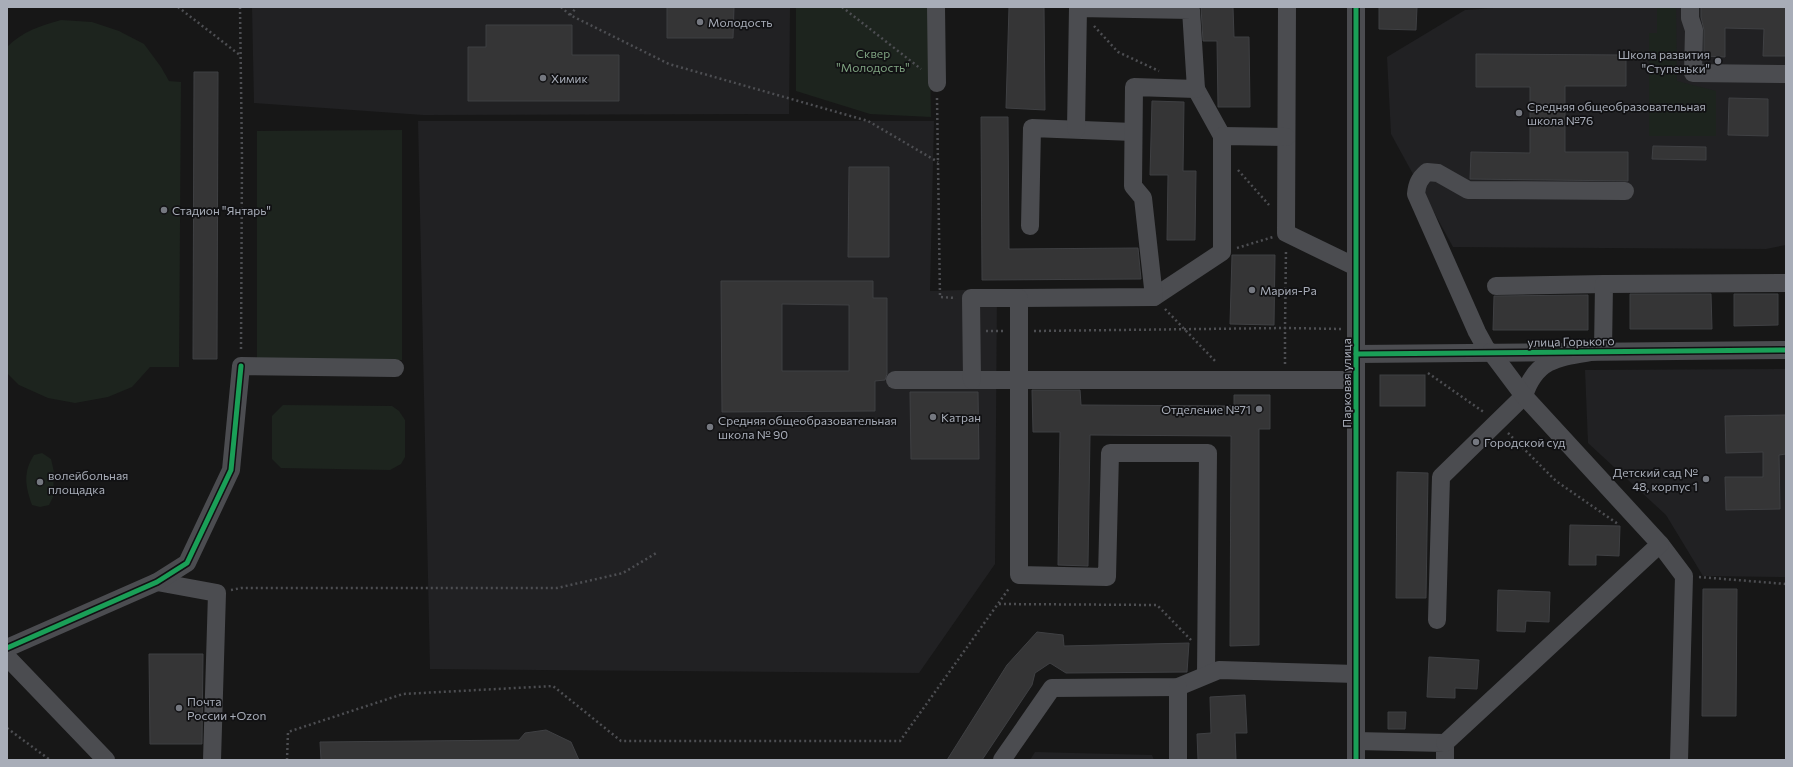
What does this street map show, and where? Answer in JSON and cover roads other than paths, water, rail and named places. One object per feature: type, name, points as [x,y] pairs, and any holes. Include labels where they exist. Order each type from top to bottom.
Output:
[{"type":"street","points":[[936,7],[937,82]]},
{"type":"street","points":[[1287,7],[1286,228],[1356,268]]},
{"type":"street","name":"Парковая улица","points":[[1356,7],[1356,760]]},
{"type":"street","points":[[1690,7],[1690,18],[1694,30],[1694,73],[1786,74]]},
{"type":"street","points":[[972,380],[971,298],[1154,297],[1222,252],[1222,136],[1196,88],[1191,10],[1078,8],[1076,129]]},
{"type":"street","points":[[1154,297],[1143,198],[1134,186],[1134,87],[1196,88]]},
{"type":"street","points":[[1030,226],[1032,128],[1133,132]]},
{"type":"street","points":[[1222,136],[1286,137]]},
{"type":"street","points":[[1625,191],[1468,190],[1438,173],[1427,172],[1421,177],[1416,185],[1416,194],[1477,332],[1490,352],[1524,396],[1660,544],[1684,576],[1680,760]]},
{"type":"street","points":[[1496,286],[1786,283]]},
{"type":"street","points":[[1437,620],[1441,477],[1524,396],[1531,378],[1544,365],[1558,358],[1603,350],[1604,284]]},
{"type":"street","points":[[1019,298],[1019,575],[1107,577],[1110,453],[1208,453],[1206,674]]},
{"type":"street","name":"улица Горького","points":[[1356,354],[1603,350],[1786,350]]},
{"type":"street","points":[[7,648],[156,582],[187,563],[231,470],[241,366],[395,368]]},
{"type":"street","points":[[895,380],[1356,380]]},
{"type":"street","points":[[1356,741],[1445,752],[1660,544]]},
{"type":"street","points":[[156,582],[217,592],[212,760]]},
{"type":"street","points":[[7,657],[106,760]]},
{"type":"street","points":[[1002,760],[1052,688],[1178,686],[1219,670],[1356,674]]},
{"type":"street","points":[[1178,686],[1178,760]]},
{"type":"place","name":"Молодость","points":[[700,22]]},
{"type":"place","name":"Школа развития \"Ступеньки\"","points":[[1718,61]]},
{"type":"place","name":"Химик","points":[[543,78]]},
{"type":"place","name":"Средняя общеобразовательная школа №76","points":[[1519,113]]},
{"type":"place","name":"Стадион \"Янтарь\"","points":[[164,210]]},
{"type":"place","name":"Мария-Ра","points":[[1252,290]]},
{"type":"place","name":"Отделение №71","points":[[1259,409]]},
{"type":"place","name":"Катран","points":[[933,417]]},
{"type":"place","name":"Средняя общеобразовательная школа № 90","points":[[710,427]]},
{"type":"place","name":"Городской суд","points":[[1476,442]]},
{"type":"place","name":"Детский сад № 48, корпус 1","points":[[1706,479]]},
{"type":"place","name":"волейбольная площадка","points":[[40,482]]},
{"type":"place","name":"Почта России +Ozon","points":[[179,708]]},
{"type":"park label","name":"Сквер \"Молодость\"","points":[[873,60]]}]
